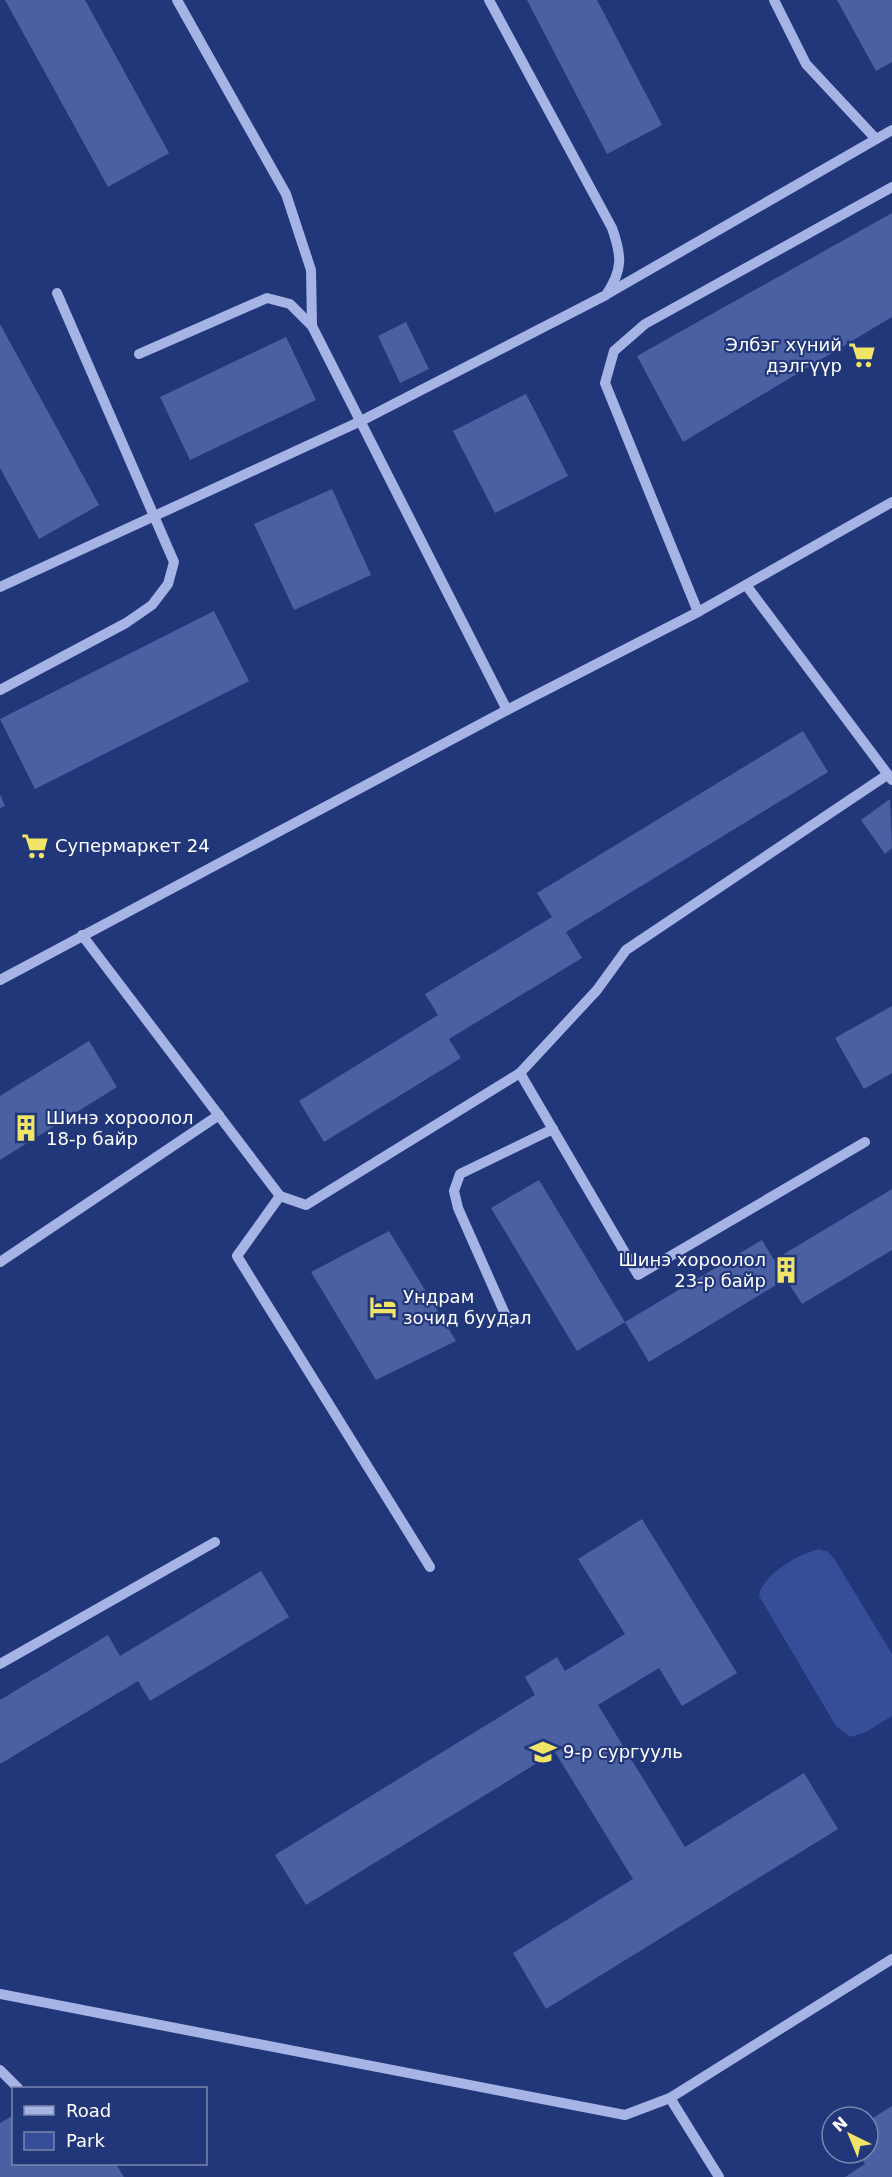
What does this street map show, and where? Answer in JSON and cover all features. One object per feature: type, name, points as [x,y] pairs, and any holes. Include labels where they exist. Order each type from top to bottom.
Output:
[{"type":"street","points":[[177,0],[286,194],[311,270],[312,326]]},
{"type":"street","points":[[489,0],[612,228],[620,250],[618,278],[606,295]]},
{"type":"street","points":[[774,0],[806,64],[876,139]]},
{"type":"street","points":[[0,587],[361,421],[606,295],[892,130]]},
{"type":"street","points":[[698,612],[605,382],[614,351],[645,324],[892,187]]},
{"type":"street","points":[[0,690],[126,623],[152,605],[168,584],[174,562],[57,293]]},
{"type":"street","points":[[139,354],[267,298],[290,304],[312,326],[507,710]]},
{"type":"street","points":[[0,980],[507,710],[698,612],[892,502]]},
{"type":"street","points":[[82,935],[280,1196],[306,1205],[520,1073],[597,990],[626,950],[890,778],[746,585]]},
{"type":"street","points":[[520,1073],[638,1275],[865,1142]]},
{"type":"street","points":[[0,1262],[219,1115]]},
{"type":"street","points":[[509,1323],[458,1208],[454,1191],[460,1174],[553,1130]]},
{"type":"street","points":[[280,1196],[237,1256],[430,1567]]},
{"type":"street","points":[[0,1664],[215,1542]]},
{"type":"street","points":[[0,1994],[625,2115],[670,2097],[892,1959]]},
{"type":"street","points":[[0,2070],[17,2087]]},
{"type":"street","points":[[670,2097],[719,2177]]},
{"type":"green space","points":[[819,1549],[828,1552],[835,1560],[892,1654],[892,1716],[866,1732],[850,1737],[836,1726],[759,1596],[767,1580],[774,1573],[792,1560]]},
{"type":"building","points":[[5,0],[85,0],[169,153],[108,187]]},
{"type":"building","points":[[527,0],[597,0],[662,125],[607,154]]},
{"type":"building","points":[[837,0],[892,0],[892,62],[876,71]]},
{"type":"building","points":[[892,213],[892,317],[683,442],[637,356]]},
{"type":"building","points":[[406,322],[429,369],[400,383],[378,336]]},
{"type":"building","points":[[0,324],[99,505],[39,539],[0,468]]},
{"type":"building","points":[[286,337],[316,400],[190,460],[160,397]]},
{"type":"building","points":[[526,394],[568,476],[495,513],[453,431]]},
{"type":"building","points":[[332,489],[371,575],[294,610],[254,524]]},
{"type":"building","points":[[214,611],[249,681],[35,789],[0,719]]},
{"type":"building","points":[[803,731],[828,772],[566,932],[582,958],[449,1039],[461,1058],[324,1142],[299,1101],[438,1015],[425,994],[552,917],[537,893]]},
{"type":"building","points":[[0,794],[5,806],[0,808]]},
{"type":"building","points":[[890,799],[892,848],[885,854],[861,820]]},
{"type":"building","points":[[892,1006],[892,1073],[864,1089],[835,1038]]},
{"type":"building","name":"Шинэ хороолол 18-р байр","points":[[89,1041],[117,1087],[0,1160],[0,1096]]},
{"type":"building","points":[[539,1180],[625,1322],[577,1351],[491,1208]]},
{"type":"building","name":"Шинэ хороолол 23-р байр","points":[[892,1189],[892,1250],[802,1304],[786,1279],[649,1362],[625,1322],[762,1240],[774,1260]]},
{"type":"building","name":"Ундрам зочид буудал","points":[[389,1231],[456,1341],[376,1380],[311,1272]]},
{"type":"building","name":"9-р сургууль","points":[[642,1519],[737,1673],[682,1706],[659,1668],[598,1705],[685,1847],[804,1773],[838,1829],[546,2009],[513,1953],[633,1879],[555,1752],[306,1905],[275,1855],[535,1695],[525,1677],[557,1657],[565,1671],[625,1634],[578,1559]]},
{"type":"building","points":[[261,1571],[289,1617],[150,1701],[138,1681],[0,1764],[0,1700],[108,1635],[120,1656]]},
{"type":"building","points":[[892,2106],[892,2177],[845,2177],[863,2165],[880,2165],[880,2114]]},
{"type":"building","points":[[12,2116],[12,2165],[117,2165],[124,2177],[0,2177],[0,2123]]},
{"type":"place","name":"Элбэг хүний дэлгүүр","points":[[862,355]]},
{"type":"place","name":"Супермаркет 24","points":[[35,846]]},
{"type":"place","name":"Шинэ хороолол 18-р байр","points":[[26,1128]]},
{"type":"place","name":"Шинэ хороолол 23-р байр","points":[[786,1270]]},
{"type":"place","name":"Ундрам зочид буудал","points":[[383,1307]]},
{"type":"place","name":"9-р сургууль","points":[[543,1752]]}]
